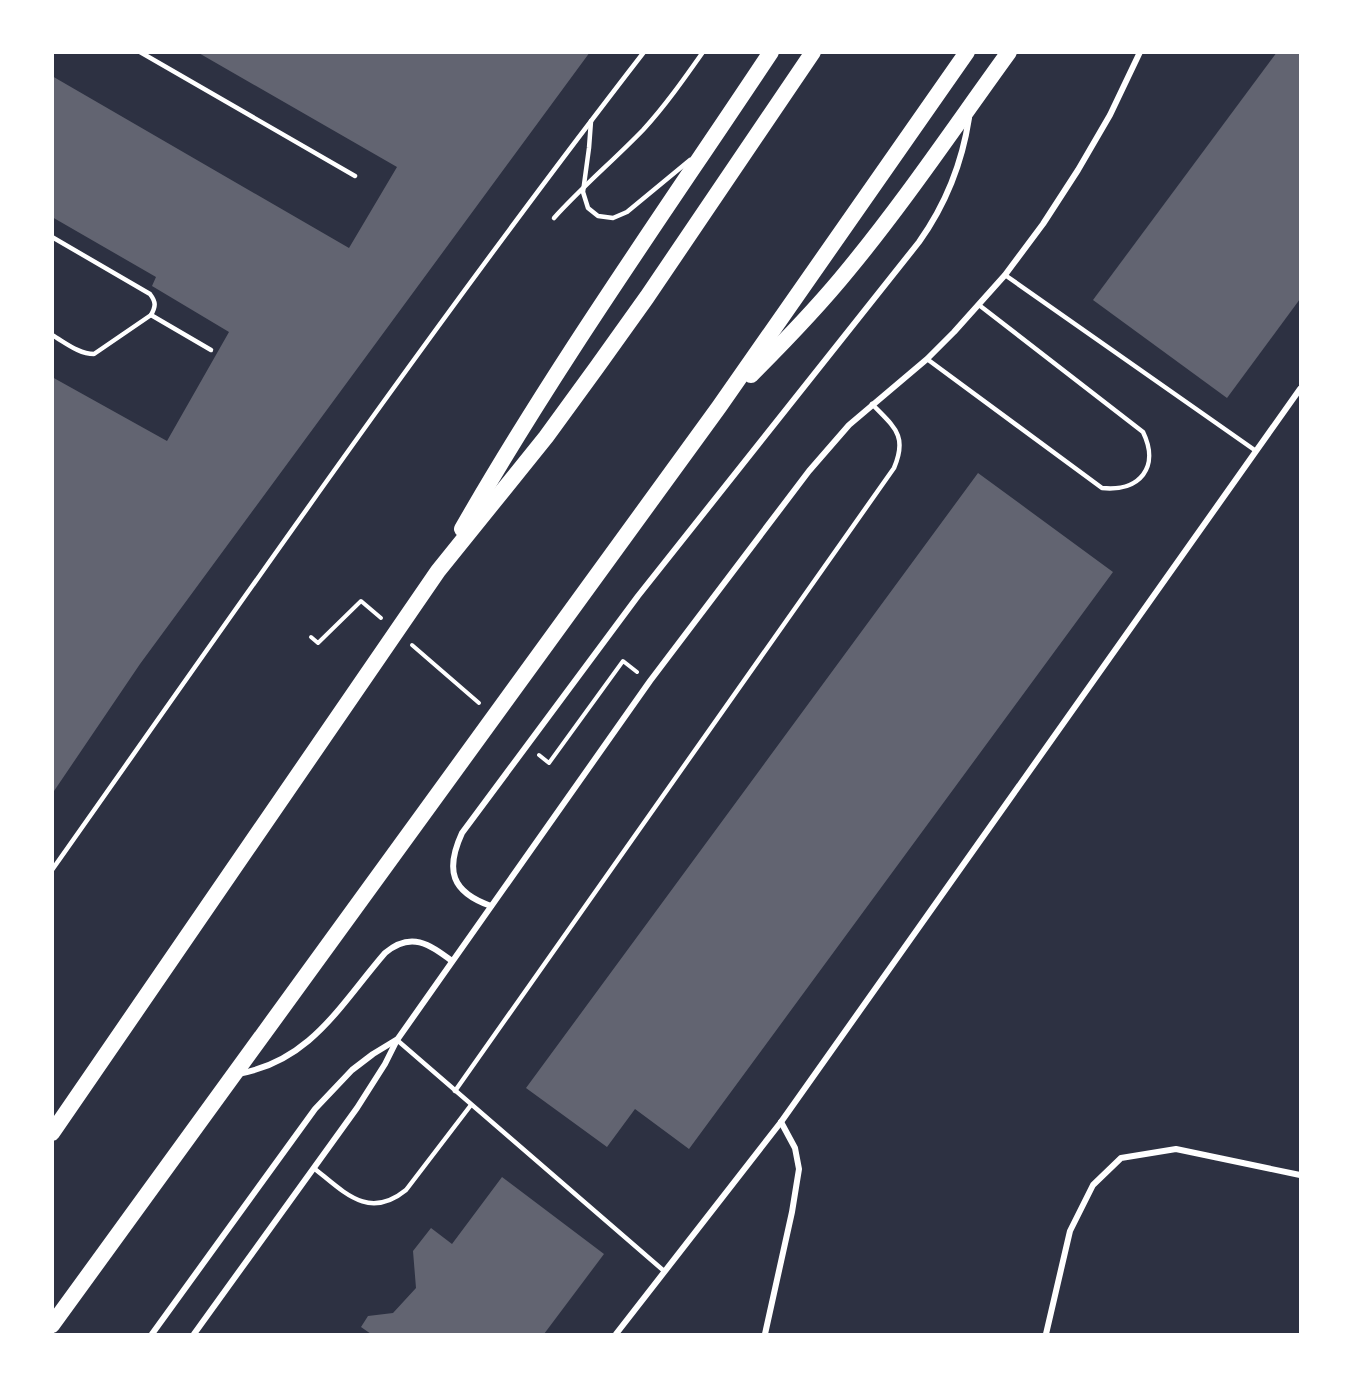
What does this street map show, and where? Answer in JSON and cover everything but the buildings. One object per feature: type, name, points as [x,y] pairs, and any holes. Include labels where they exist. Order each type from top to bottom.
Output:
[{"type":"highway","points":[[52,1133],[438,571],[530,415],[771,52]]},
{"type":"highway","points":[[438,571],[546,436],[603,358],[813,52]]},
{"type":"highway","points":[[52,1325],[719,407],[967,52]]},
{"type":"highway","points":[[719,407],[799,326],[848,270],[891,215],[1009,52]]},
{"type":"street","points":[[194,1335],[315,1169],[372,1086],[397,1040],[650,681],[809,471],[849,425],[927,359],[979,305],[1005,275],[1043,224],[1110,115],[1140,52]]},
{"type":"street","points":[[491,906],[476,901],[458,885],[452,863],[454,851],[462,833],[645,587],[929,228],[946,198],[958,168],[966,137],[970,105]]},
{"type":"street","points":[[616,1335],[664,1270],[781,1122],[1300,388]]},
{"type":"street","points":[[234,1074],[254,1071],[274,1064],[309,1042],[393,946],[412,941],[422,942],[452,961]]},
{"type":"street","points":[[152,1335],[315,1109],[352,1070],[373,1053],[397,1040]]},
{"type":"street","points":[[765,1335],[799,1169],[795,1148],[781,1122]]},
{"type":"street","points":[[1046,1335],[1070,1231],[1093,1185],[1120,1158],[1176,1149],[1300,1175]]},
{"type":"lane","points":[[140,52],[356,176]]},
{"type":"lane","points":[[52,870],[345,453],[644,52]]},
{"type":"lane","points":[[554,219],[584,186],[650,122],[703,52]]},
{"type":"lane","points":[[591,121],[584,186],[586,202],[592,212],[605,218],[613,218],[635,206],[665,179],[707,148]]},
{"type":"lane","points":[[52,237],[150,294],[155,308],[151,315],[94,354],[79,351],[52,335]]},
{"type":"lane","points":[[1005,275],[1256,451]]},
{"type":"lane","points":[[927,359],[1102,488],[1117,489],[1132,485],[1143,475],[1149,461],[1149,446],[1143,432],[979,305]]},
{"type":"lane","points":[[151,315],[211,350]]},
{"type":"lane","points":[[455,1091],[894,468],[899,456],[900,443],[897,430],[872,404]]},
{"type":"lane","points":[[397,1040],[664,1270]]},
{"type":"lane","points":[[315,1169],[359,1201],[371,1204],[384,1203],[396,1198],[406,1190],[471,1105]]},
{"type":"path","points":[[311,637],[318,643],[361,601],[388,624]]},
{"type":"path","points":[[406,640],[486,709]]},
{"type":"path","points":[[531,747],[549,763],[622,661]]}]
